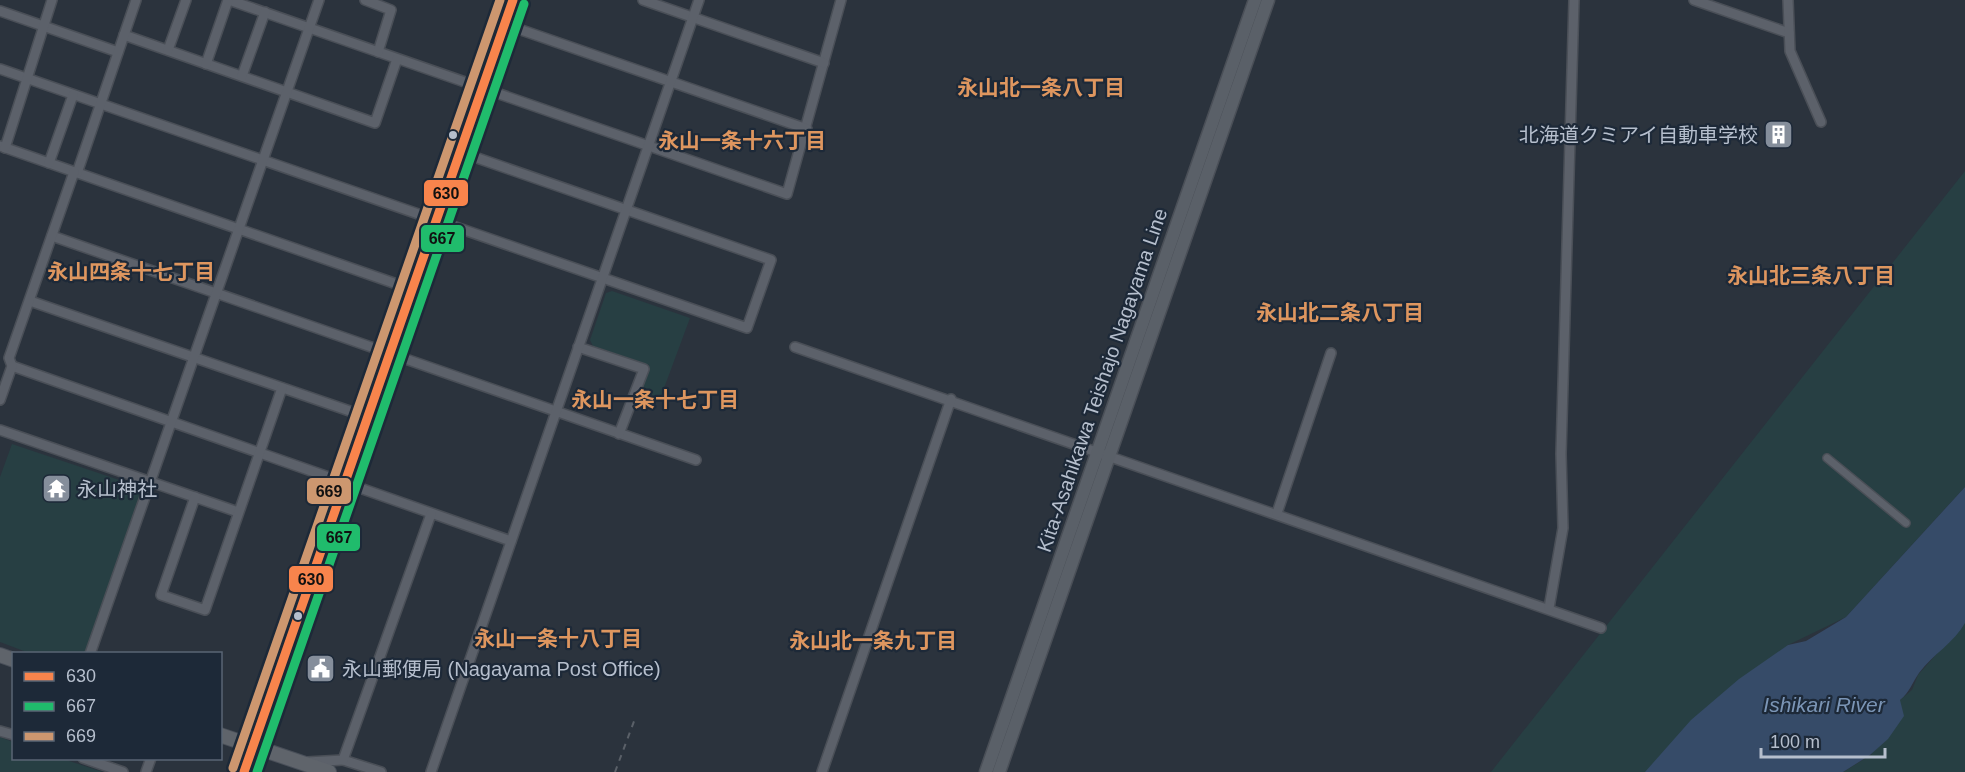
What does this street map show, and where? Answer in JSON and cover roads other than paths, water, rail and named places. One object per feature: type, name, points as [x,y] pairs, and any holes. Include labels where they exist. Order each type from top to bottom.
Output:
[{"type":"highway","points":[[244,772],[511,0]]},
{"type":"main road","name":"Kita-Asahikawa Teishajo Nagayama Line","points":[[999,772],[1255,0]]},
{"type":"main road","name":"Kita-Asahikawa Teishajo Nagayama Line","points":[[986,772],[1268,0]]},
{"type":"main road","points":[[222,736],[329,772]]},
{"type":"street","points":[[52,0],[2,147],[411,289]]},
{"type":"street","points":[[0,400],[7,360],[101,105],[136,0]]},
{"type":"street","points":[[168,50],[186,0]]},
{"type":"street","points":[[206,64],[229,0],[787,194],[807,129],[841,0]]},
{"type":"street","points":[[91,652],[218,294],[319,0]]},
{"type":"street","points":[[365,0],[391,9],[378,52]]},
{"type":"street","points":[[643,0],[824,63]]},
{"type":"street","points":[[431,772],[699,0]]},
{"type":"street","points":[[1549,608],[1563,528],[1561,454],[1574,0]]},
{"type":"street","points":[[1694,0],[1789,33]]},
{"type":"street","points":[[1788,0],[1790,51],[1821,122]]},
{"type":"street","points":[[0,11],[118,52]]},
{"type":"street","points":[[242,76],[265,12]]},
{"type":"street","points":[[504,24],[807,129]]},
{"type":"street","points":[[124,35],[375,123],[397,59]]},
{"type":"street","points":[[0,69],[747,328],[771,260],[625,212],[460,152]]},
{"type":"street","points":[[49,163],[73,95]]},
{"type":"street","points":[[52,236],[696,460]]},
{"type":"street","points":[[30,301],[367,417]]},
{"type":"street","points":[[795,346],[1601,628]]},
{"type":"street","points":[[578,347],[644,369],[619,434]]},
{"type":"street","points":[[1277,513],[1331,353]]},
{"type":"street","points":[[7,360],[173,422],[511,541]]},
{"type":"street","points":[[195,497],[161,595],[205,610],[282,388]]},
{"type":"street","points":[[822,772],[951,399]]},
{"type":"street","points":[[0,430],[238,512]]},
{"type":"street","points":[[1827,458],[1906,522]]},
{"type":"street","points":[[343,760],[431,514]]},
{"type":"street","points":[[86,760],[123,772]]},
{"type":"street","points":[[301,762],[343,760],[381,772]]},
{"type":"street","points":[[301,762],[313,772]]},
{"type":"water","name":"Ishikari River","points":[[1965,487],[1965,623],[1955,637],[1919,673],[1909,691],[1900,700],[1904,716],[1888,739],[1870,755],[1843,772],[1645,772],[1691,720],[1739,679],[1788,645],[1806,641],[1846,617]]},
{"type":"railway","points":[[615,772],[636,716]]},
{"type":"place","name":"北海道クミアイ自動車学校","points":[[1779,135]]},
{"type":"place","name":"永山神社","points":[[56,489]]},
{"type":"place","name":"永山郵便局 (Nagayama Post Office)","points":[[321,669]]},
{"type":"district","name":"永山北一条八丁目","points":[[1041,88]]},
{"type":"district","name":"永山一条十六丁目","points":[[742,141]]},
{"type":"district","name":"永山四条十七丁目","points":[[131,272]]},
{"type":"district","name":"永山北三条八丁目","points":[[1811,276]]},
{"type":"district","name":"永山北二条八丁目","points":[[1340,313]]},
{"type":"district","name":"永山一条十七丁目","points":[[655,400]]},
{"type":"district","name":"永山一条十八丁目","points":[[558,639]]},
{"type":"district","name":"永山北一条九丁目","points":[[873,641]]}]
